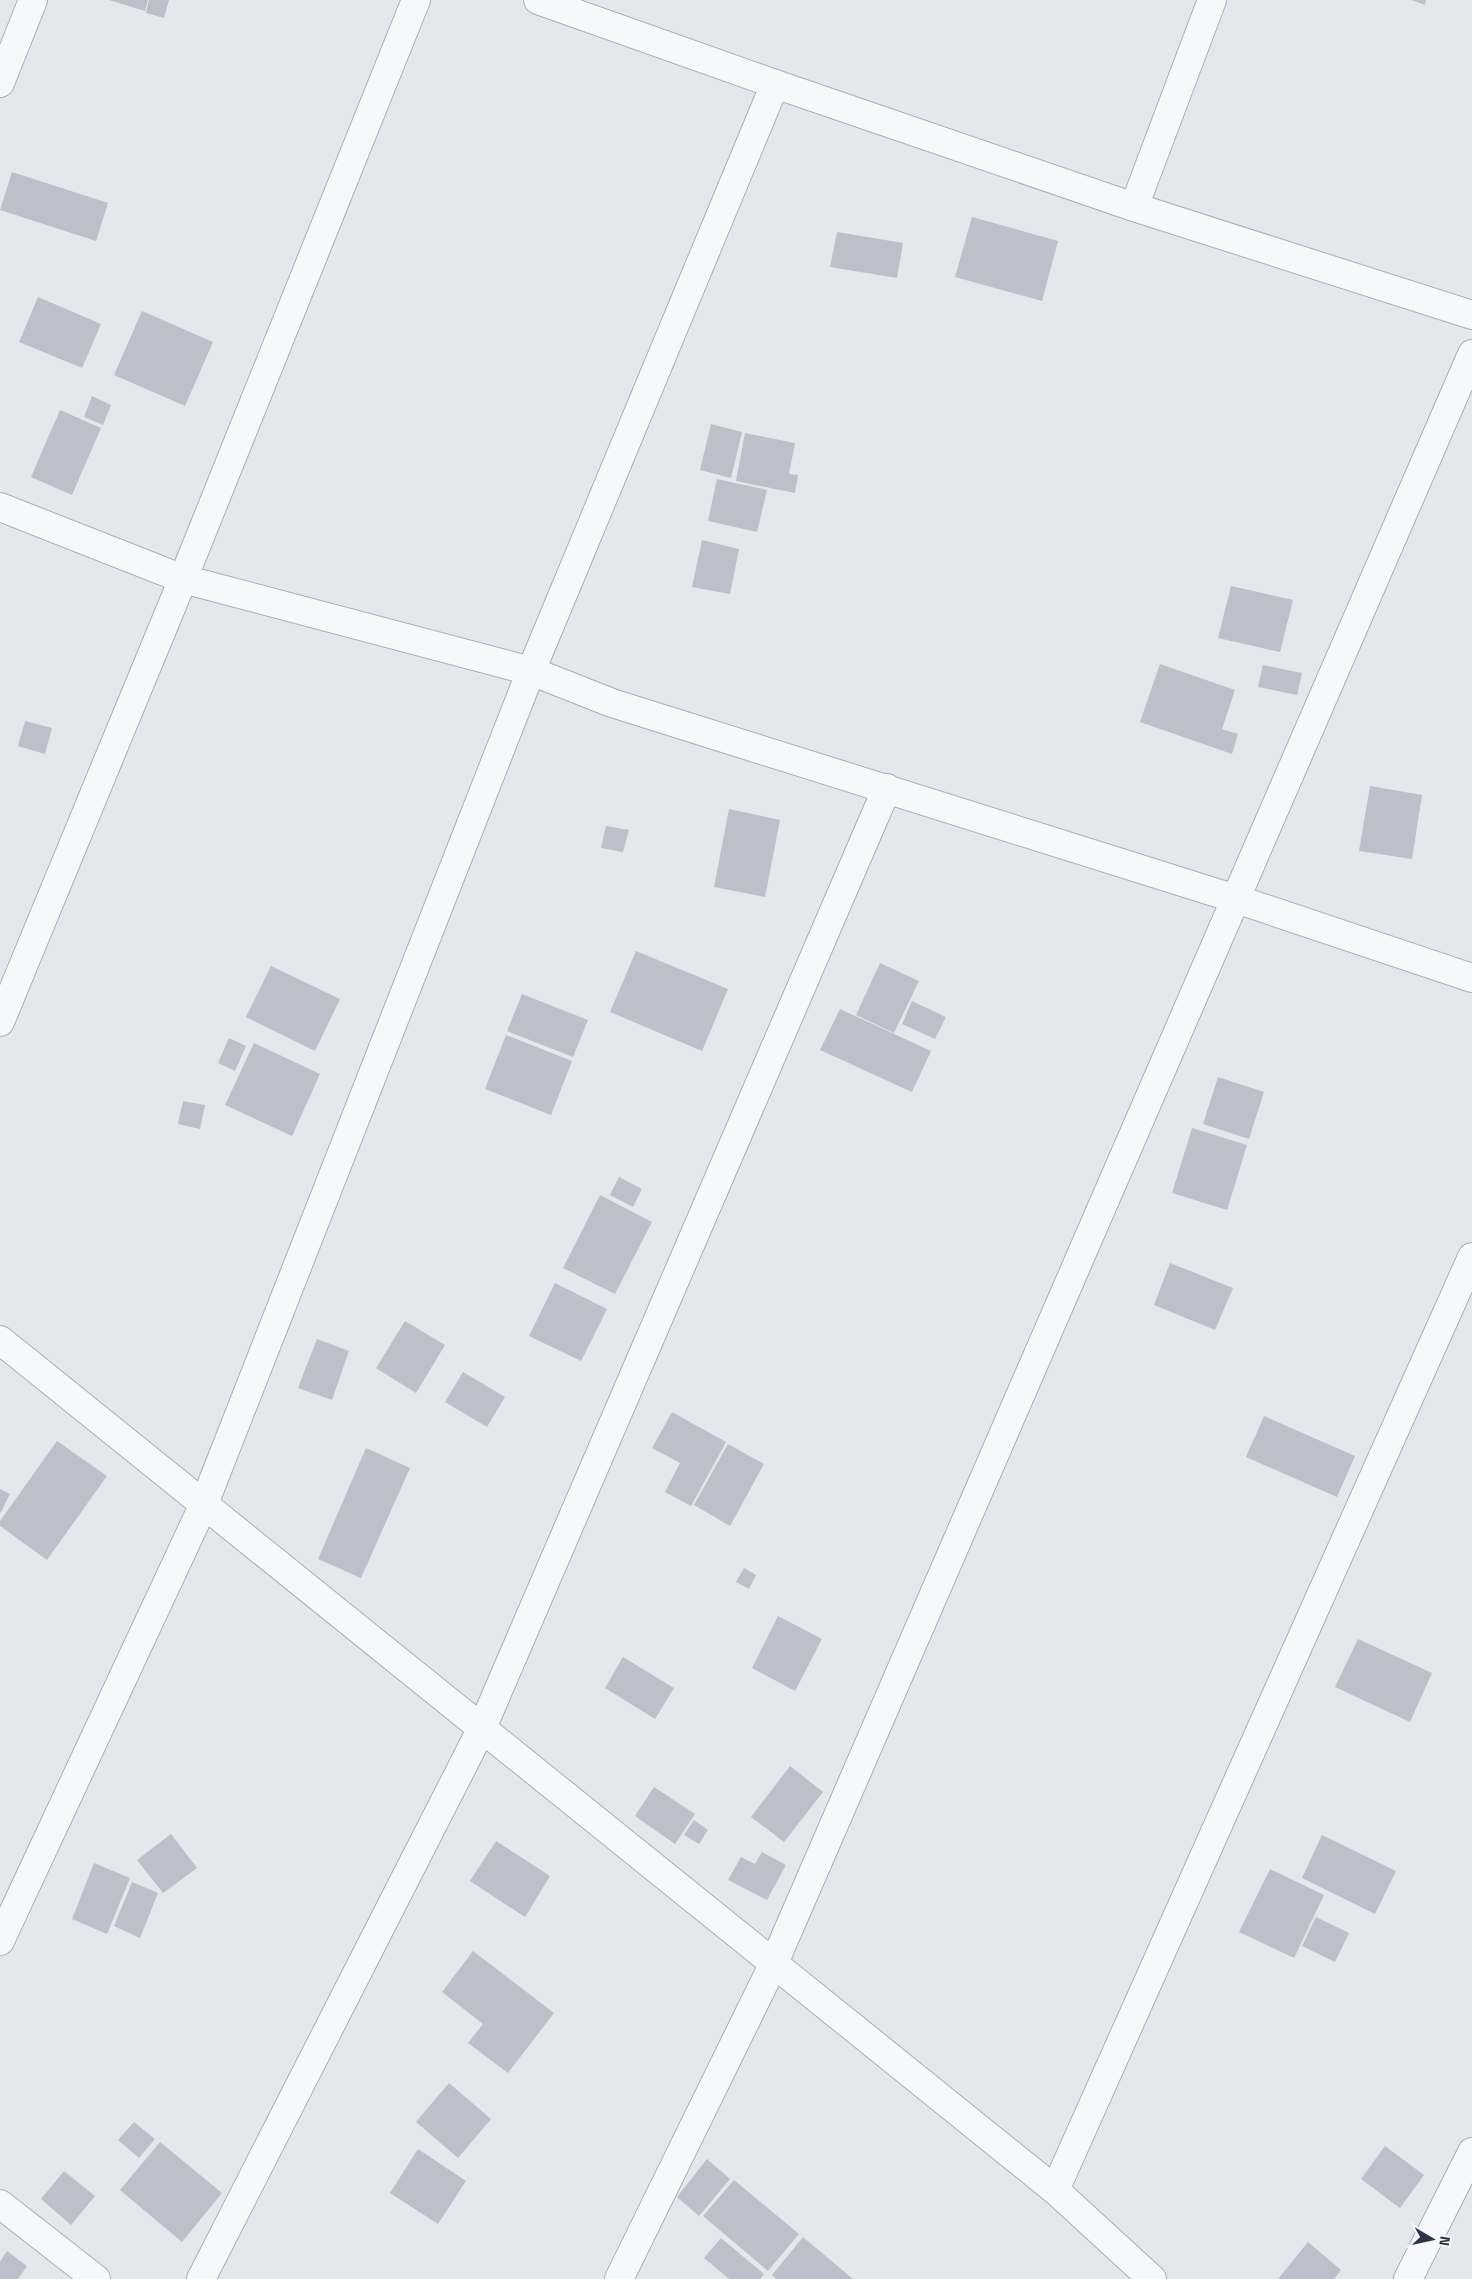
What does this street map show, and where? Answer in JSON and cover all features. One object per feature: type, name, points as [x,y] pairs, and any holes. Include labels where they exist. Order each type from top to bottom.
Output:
[{"type":"street","points":[[0,83],[33,0]]},
{"type":"street","points":[[0,1022],[183,579],[416,0]]},
{"type":"street","points":[[538,0],[775,84],[1134,207],[1472,315]]},
{"type":"street","points":[[1134,207],[1212,0]]},
{"type":"street","points":[[0,1941],[204,1504],[531,671],[775,84]]},
{"type":"street","points":[[619,2279],[774,1963],[1472,354]]},
{"type":"street","points":[[0,507],[183,579],[531,671],[612,703],[1236,898],[1472,978]]},
{"type":"street","points":[[200,2279],[482,1728],[886,788]]},
{"type":"street","points":[[1055,2190],[1472,1257]]},
{"type":"street","points":[[0,1340],[1055,2190],[1152,2279]]},
{"type":"street","points":[[1408,2279],[1472,2152]]},
{"type":"street","points":[[0,2204],[96,2279]]},
{"type":"building","points":[[109,0],[148,0],[145,11]]},
{"type":"building","points":[[149,0],[169,0],[164,18],[146,13]]},
{"type":"building","points":[[1411,0],[1426,0],[1425,5]]},
{"type":"building","points":[[12,172],[108,203],[96,241],[0,210]]},
{"type":"building","points":[[972,217],[1058,241],[1042,301],[955,277]]},
{"type":"building","points":[[837,232],[903,243],[897,278],[830,267]]},
{"type":"building","points":[[38,297],[101,324],[82,368],[19,342]]},
{"type":"building","points":[[142,311],[213,342],[185,406],[114,375]]},
{"type":"building","points":[[92,396],[111,405],[103,425],[84,417]]},
{"type":"building","points":[[60,410],[101,428],[72,495],[31,477]]},
{"type":"building","points":[[711,424],[742,432],[731,478],[700,470]]},
{"type":"building","points":[[745,433],[795,443],[789,474],[798,475],[795,493],[736,481]]},
{"type":"building","points":[[717,479],[767,490],[757,532],[708,521]]},
{"type":"building","points":[[702,540],[739,549],[730,594],[692,587]]},
{"type":"building","points":[[1231,586],[1293,600],[1280,652],[1218,638]]},
{"type":"building","points":[[1160,664],[1235,690],[1222,729],[1238,734],[1232,754],[1140,722]]},
{"type":"building","points":[[1263,665],[1302,673],[1297,695],[1258,687]]},
{"type":"building","points":[[25,721],[52,728],[45,754],[18,746]]},
{"type":"building","points":[[1370,786],[1422,795],[1412,859],[1359,851]]},
{"type":"building","points":[[729,809],[780,820],[765,897],[714,887]]},
{"type":"building","points":[[606,826],[629,830],[623,852],[601,848]]},
{"type":"building","points":[[636,951],[728,989],[702,1051],[610,1012]]},
{"type":"building","points":[[880,963],[919,981],[894,1033],[856,1015]]},
{"type":"building","points":[[271,966],[340,999],[315,1051],[246,1017]]},
{"type":"building","points":[[522,994],[588,1020],[573,1057],[507,1031]]},
{"type":"building","points":[[912,1001],[946,1017],[935,1039],[902,1024]]},
{"type":"building","points":[[840,1009],[931,1051],[912,1092],[820,1050]]},
{"type":"building","points":[[506,1035],[572,1061],[551,1115],[485,1089]]},
{"type":"building","points":[[229,1038],[246,1046],[235,1071],[218,1063]]},
{"type":"building","points":[[254,1043],[320,1074],[292,1136],[225,1105]]},
{"type":"building","points":[[1218,1077],[1264,1092],[1249,1139],[1203,1124]]},
{"type":"building","points":[[183,1101],[205,1105],[200,1129],[178,1124]]},
{"type":"building","points":[[1192,1128],[1247,1145],[1227,1210],[1172,1193]]},
{"type":"building","points":[[619,1177],[642,1189],[633,1207],[610,1195]]},
{"type":"building","points":[[600,1195],[652,1222],[615,1294],[563,1268]]},
{"type":"building","points":[[1170,1263],[1233,1288],[1215,1330],[1154,1305]]},
{"type":"building","points":[[555,1283],[607,1309],[581,1361],[529,1336]]},
{"type":"building","points":[[405,1321],[445,1345],[416,1393],[376,1368]]},
{"type":"building","points":[[317,1339],[349,1351],[332,1400],[298,1388]]},
{"type":"building","points":[[463,1372],[505,1397],[487,1427],[445,1402]]},
{"type":"building","points":[[672,1412],[726,1442],[691,1506],[665,1492],[680,1463],[652,1448]]},
{"type":"building","points":[[1264,1416],[1355,1456],[1337,1497],[1246,1457]]},
{"type":"building","points":[[57,1441],[107,1476],[47,1560],[0,1526],[0,1521]]},
{"type":"building","points":[[728,1444],[764,1464],[730,1526],[694,1505]]},
{"type":"building","points":[[366,1448],[410,1468],[361,1578],[318,1559]]},
{"type":"building","points":[[0,1489],[10,1494],[0,1514]]},
{"type":"building","points":[[744,1568],[756,1575],[749,1589],[736,1582]]},
{"type":"building","points":[[778,1616],[822,1639],[795,1691],[752,1668]]},
{"type":"building","points":[[1358,1639],[1432,1673],[1410,1722],[1335,1687]]},
{"type":"building","points":[[623,1657],[674,1688],[655,1719],[605,1688]]},
{"type":"building","points":[[790,1766],[823,1792],[784,1842],[751,1817]]},
{"type":"building","points":[[654,1787],[695,1814],[675,1844],[635,1816]]},
{"type":"building","points":[[694,1820],[708,1830],[699,1844],[684,1835]]},
{"type":"building","points":[[171,1834],[197,1868],[163,1893],[137,1860]]},
{"type":"building","points":[[1322,1835],[1396,1871],[1375,1914],[1302,1878]]},
{"type":"building","points":[[496,1841],[550,1876],[525,1917],[470,1881]]},
{"type":"building","points":[[762,1852],[786,1865],[767,1900],[728,1880],[741,1857],[755,1864]]},
{"type":"building","points":[[94,1863],[130,1878],[107,1934],[72,1919]]},
{"type":"building","points":[[1270,1869],[1324,1895],[1294,1958],[1239,1932]]},
{"type":"building","points":[[132,1882],[158,1893],[140,1938],[114,1926]]},
{"type":"building","points":[[1316,1917],[1349,1933],[1335,1962],[1302,1946]]},
{"type":"building","points":[[473,1951],[554,2013],[508,2073],[468,2043],[483,2024],[442,1992]]},
{"type":"building","points":[[449,2083],[491,2119],[458,2158],[416,2122]]},
{"type":"building","points":[[134,2122],[155,2139],[139,2158],[118,2140]]},
{"type":"building","points":[[160,2142],[222,2193],[182,2242],[120,2190]]},
{"type":"building","points":[[1385,2146],[1424,2175],[1400,2208],[1361,2179]]},
{"type":"building","points":[[418,2149],[466,2181],[438,2224],[390,2193]]},
{"type":"building","points":[[707,2159],[730,2179],[699,2216],[677,2197]]},
{"type":"building","points":[[64,2171],[95,2196],[71,2225],[41,2199]]},
{"type":"building","points":[[734,2180],[799,2234],[768,2271],[703,2216]]},
{"type":"building","points":[[803,2237],[853,2279],[776,2279],[772,2275]]},
{"type":"building","points":[[721,2238],[764,2274],[760,2279],[729,2279],[704,2258]]},
{"type":"building","points":[[1308,2242],[1341,2270],[1334,2279],[1278,2279]]},
{"type":"building","points":[[7,2251],[27,2266],[18,2279],[0,2279],[0,2262]]}]
